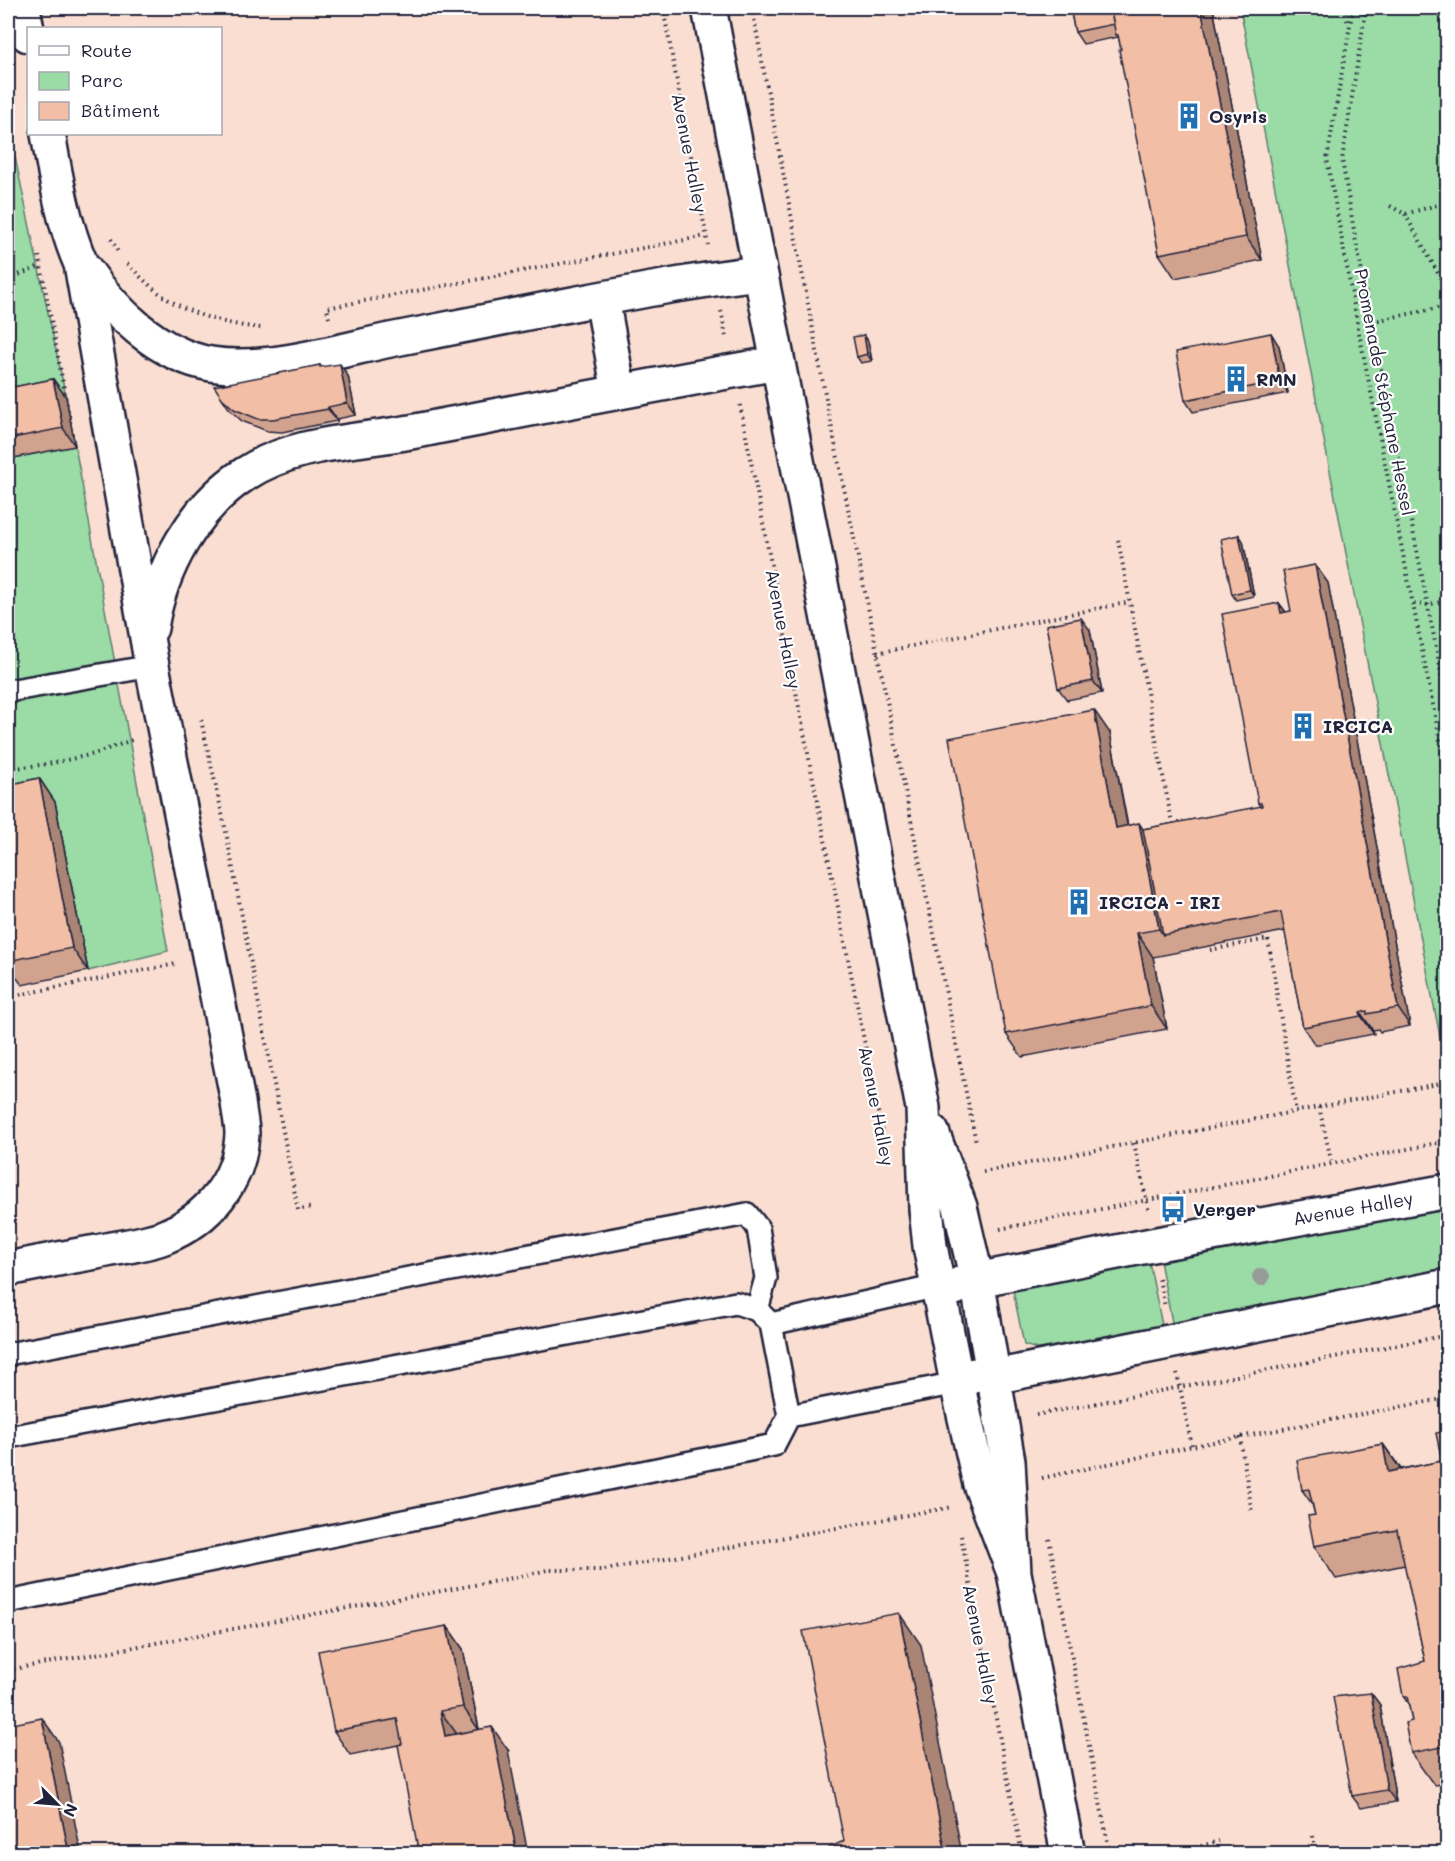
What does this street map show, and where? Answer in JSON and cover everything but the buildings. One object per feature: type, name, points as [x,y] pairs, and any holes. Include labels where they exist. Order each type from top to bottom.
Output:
[{"type":"street","points":[[23,8],[27,30]]},
{"type":"street","name":"Avenue Halley","points":[[709,8],[923,1108],[926,1209],[930,1245],[954,1371],[980,1484],[1014,1573]]},
{"type":"street","points":[[48,135],[71,242],[81,264],[96,286],[115,308],[139,329],[186,357],[211,364],[237,366],[304,359],[388,340],[602,299],[714,278],[760,273]]},
{"type":"street","points":[[8,1269],[162,1237],[198,1218],[214,1204],[225,1188],[237,1162],[242,1132],[152,666],[81,264]]},
{"type":"street","points":[[602,299],[619,392]]},
{"type":"street","points":[[152,666],[151,630],[154,607],[173,558],[205,508],[247,473],[292,452],[315,446],[401,434],[778,363]]},
{"type":"street","name":"Avenue Halley","points":[[923,1108],[960,1207],[976,1280],[1008,1461],[1014,1573],[1068,1854]]},
{"type":"street","name":"Avenue Halley","points":[[940,1298],[948,1296],[963,1284],[976,1280],[1448,1191]]},
{"type":"street","points":[[954,1371],[962,1369],[974,1375],[994,1377],[1448,1286]]},
{"type":"lane","points":[[8,691],[152,666]]},
{"type":"lane","points":[[8,1354],[747,1214],[758,1228],[766,1278],[764,1317],[789,1416],[774,1445],[8,1602]]},
{"type":"lane","points":[[8,1437],[736,1303],[764,1317],[940,1298]]},
{"type":"lane","points":[[789,1416],[954,1371]]},
{"type":"path","name":"Avenue Halley","points":[[663,8],[890,1169]]},
{"type":"path","points":[[752,8],[824,388],[977,1149]]},
{"type":"path","points":[[1344,8],[1348,28]]},
{"type":"path","name":"Promenade Stéphane Hessel","points":[[1353,8],[1327,159],[1448,782]]},
{"type":"path","name":"Promenade Stéphane Hessel","points":[[1366,8],[1342,160],[1448,708]]},
{"type":"path","points":[[1405,214],[1448,202]]},
{"type":"path","points":[[1390,206],[1405,214],[1448,291]]},
{"type":"path","points":[[109,236],[124,262],[163,296],[200,315],[239,326],[268,328]]},
{"type":"path","points":[[329,322],[327,308],[706,236]]},
{"type":"path","points":[[1372,320],[1448,306]]},
{"type":"path","points":[[1118,540],[1174,831]]},
{"type":"path","points":[[1414,604],[1428,605],[1448,600]]},
{"type":"path","points":[[877,653],[1130,603]]},
{"type":"path","points":[[8,768],[48,764],[94,754],[164,728]]},
{"type":"path","points":[[8,743],[14,767]]},
{"type":"path","points":[[1210,950],[1268,939],[1296,1112]]},
{"type":"path","points":[[8,998],[209,957]]},
{"type":"path","points":[[984,1184],[981,1172],[1448,1082]]},
{"type":"path","points":[[1319,1107],[1332,1164]]},
{"type":"path","points":[[995,1230],[1448,1142]]},
{"type":"path","points":[[1134,1143],[1148,1200],[1152,1245],[1192,1446]]},
{"type":"path","points":[[1028,1416],[1448,1335]]},
{"type":"path","points":[[1038,1478],[1192,1446],[1448,1398]]},
{"type":"path","points":[[1240,1437],[1252,1513]]},
{"type":"path","points":[[8,1670],[547,1570],[604,1570],[955,1507],[953,1497]]},
{"type":"path","name":"Avenue Halley","points":[[959,1530],[1022,1854]]},
{"type":"path","points":[[1049,1536],[1110,1854]]},
{"type":"path","points":[[1312,1836],[1316,1854]]},
{"type":"path","points":[[1172,1854],[1219,1841]]},
{"type":"shaded area","points":[[8,8],[1240,8],[1447,1073],[1447,1853],[8,1854]]},
{"type":"green space","points":[[1240,8],[1447,8],[1447,1073]]},
{"type":"green space","points":[[8,124],[66,397],[8,405]]},
{"type":"green space","points":[[75,446],[168,951],[88,971],[55,802],[8,811],[8,459]]},
{"type":"green space","points":[[1447,1202],[1447,1275],[1173,1327],[1159,1256]]},
{"type":"green space","points":[[1148,1257],[1163,1330],[1052,1351],[1024,1345],[1012,1285]]},
{"type":"place","name":"Osyris","points":[[1189,116]]},
{"type":"place","name":"RMN","points":[[1236,379]]},
{"type":"place","name":"IRCICA","points":[[1303,726]]},
{"type":"place","name":"IRCICA - IRI","points":[[1079,902]]},
{"type":"place","name":"Verger","points":[[1173,1209]]}]
